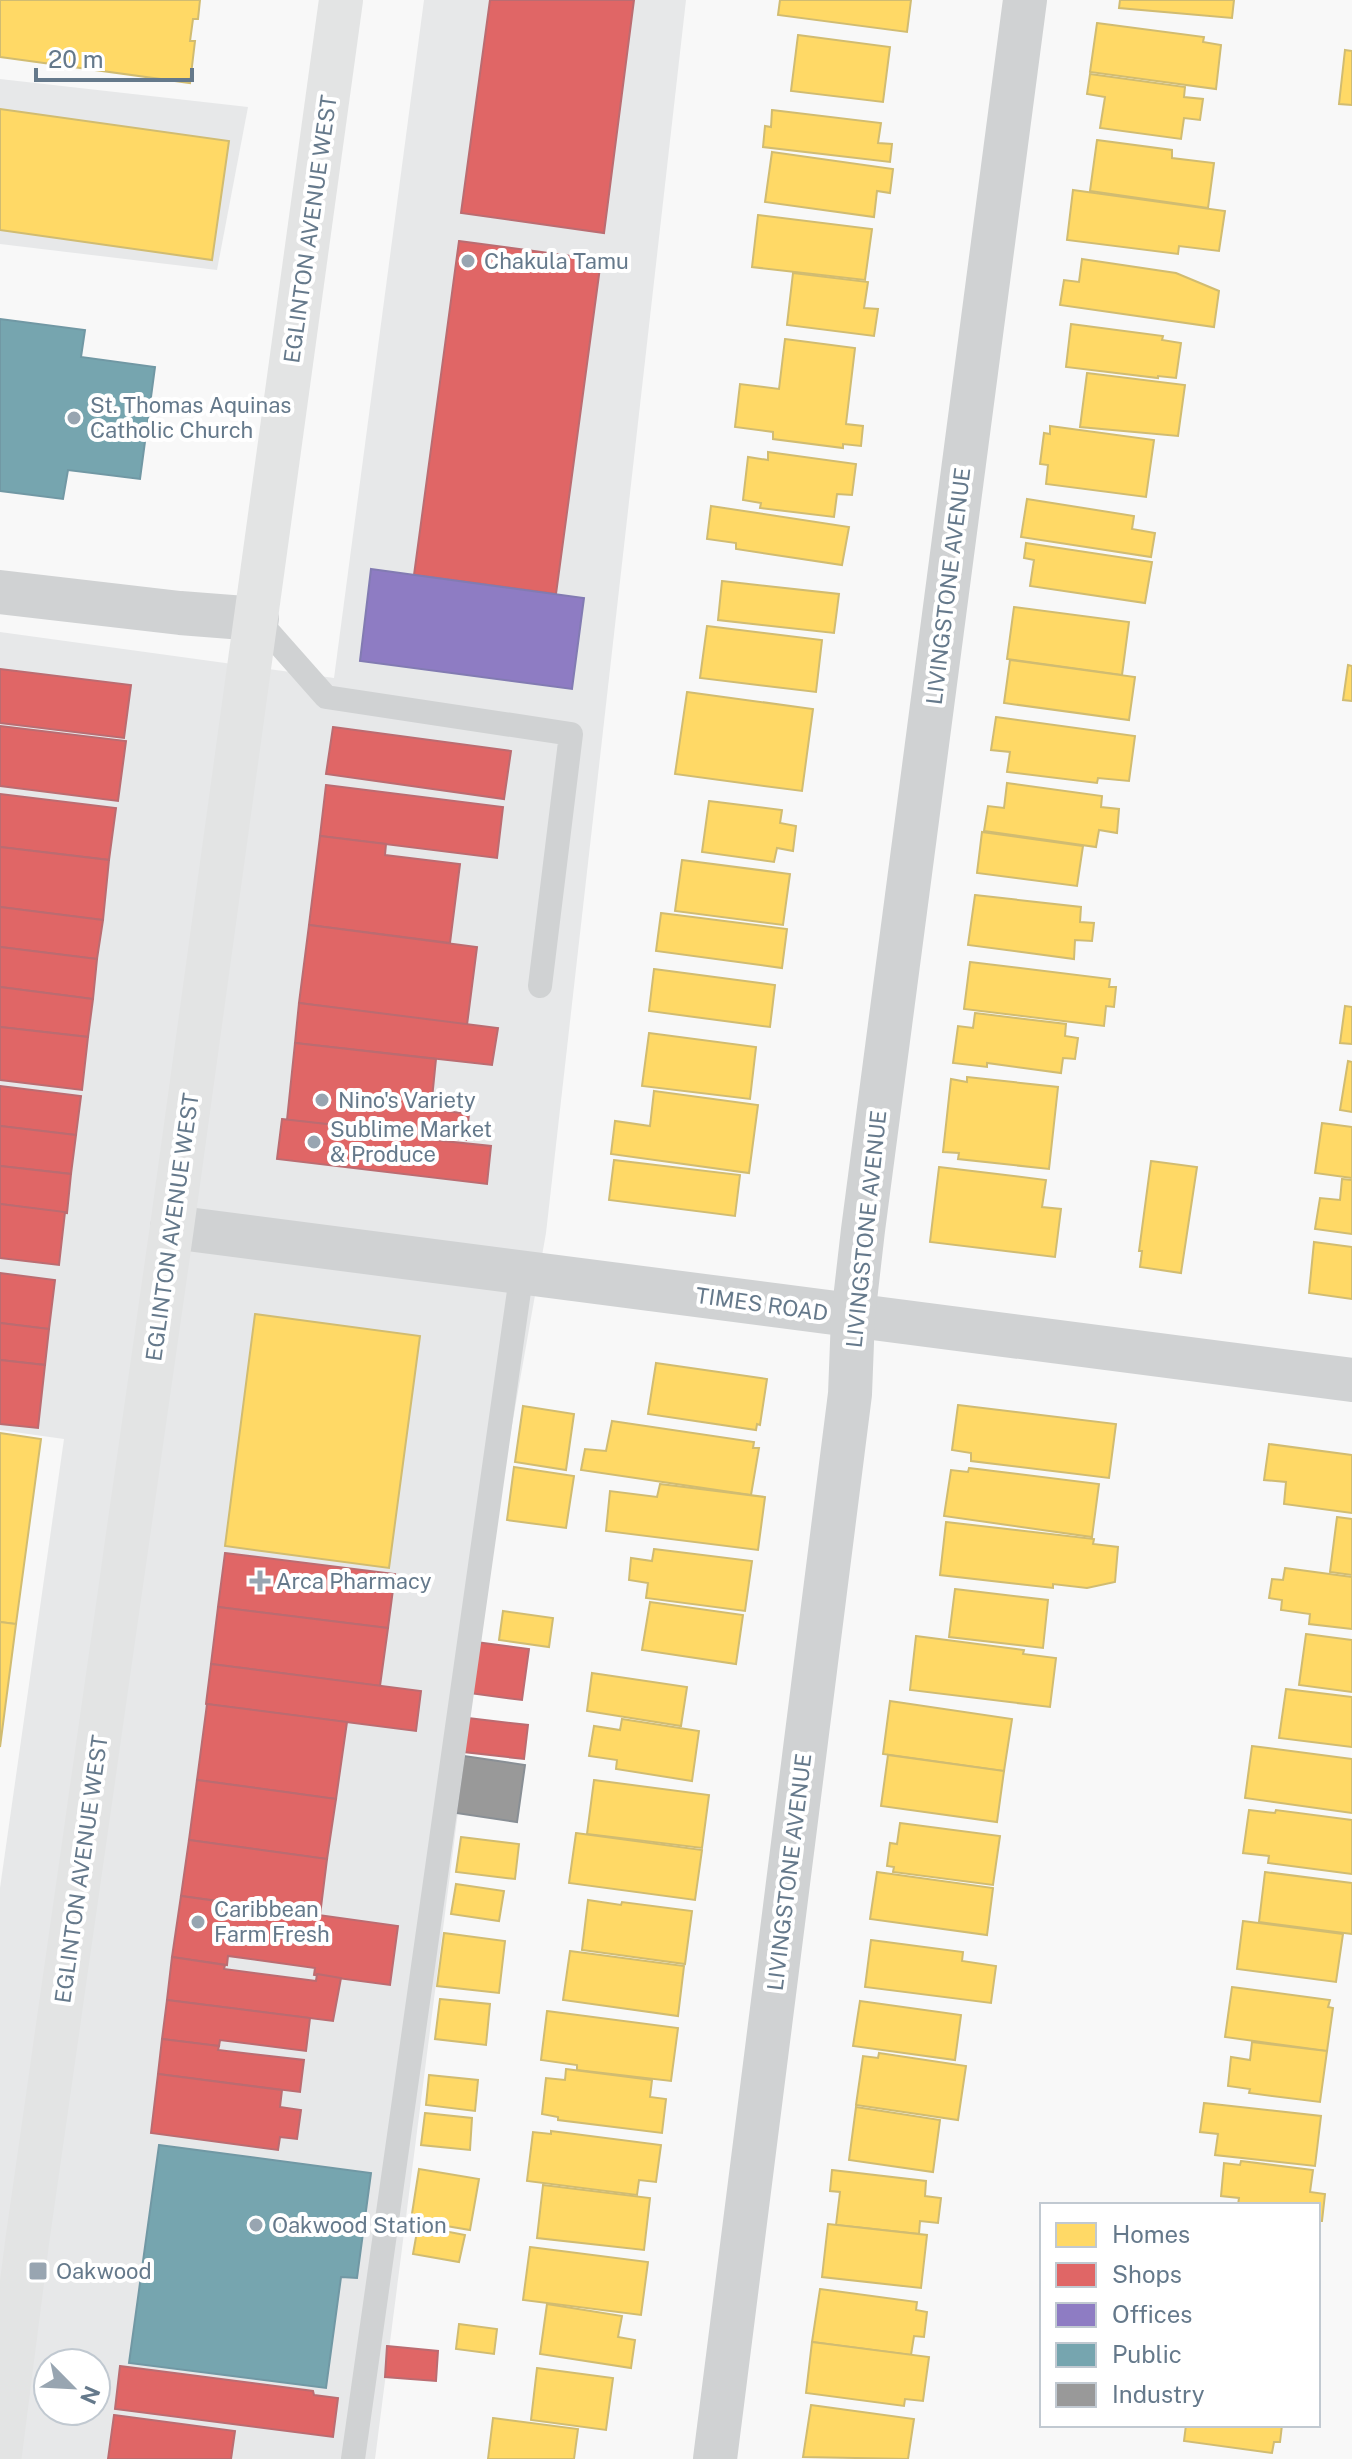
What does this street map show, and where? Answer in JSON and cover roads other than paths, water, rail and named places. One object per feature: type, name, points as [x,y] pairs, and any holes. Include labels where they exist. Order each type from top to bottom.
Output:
[{"type":"main road","name":"EGLINTON AVENUE WEST","points":[[0,2454],[341,0]]},
{"type":"street","name":"LIVINGSTONE AVENUE","points":[[715,2459],[850,1394],[853,1317],[1025,0]]},
{"type":"street","points":[[0,592],[257,619]]},
{"type":"street","name":"TIMES ROAD","points":[[172,1227],[1352,1380]]},
{"type":"lane","points":[[257,619],[326,697],[571,734],[540,986]]},
{"type":"lane","points":[[353,2459],[522,1270]]},
{"type":"place","name":"Chakula Tamu","points":[[468,261]]},
{"type":"place","name":"St. Thomas Aquinas Catholic Church","points":[[74,418]]},
{"type":"place","name":"Nino's Variety","points":[[322,1100]]},
{"type":"place","name":"Sublime Market & Produce","points":[[314,1142]]},
{"type":"place","name":"Arca Pharmacy","points":[[260,1581]]},
{"type":"place","name":"Caribbean Farm Fresh","points":[[198,1922]]},
{"type":"place","name":"Oakwood Station","points":[[256,2225]]},
{"type":"place","name":"Oakwood","points":[[38,2271]]}]
